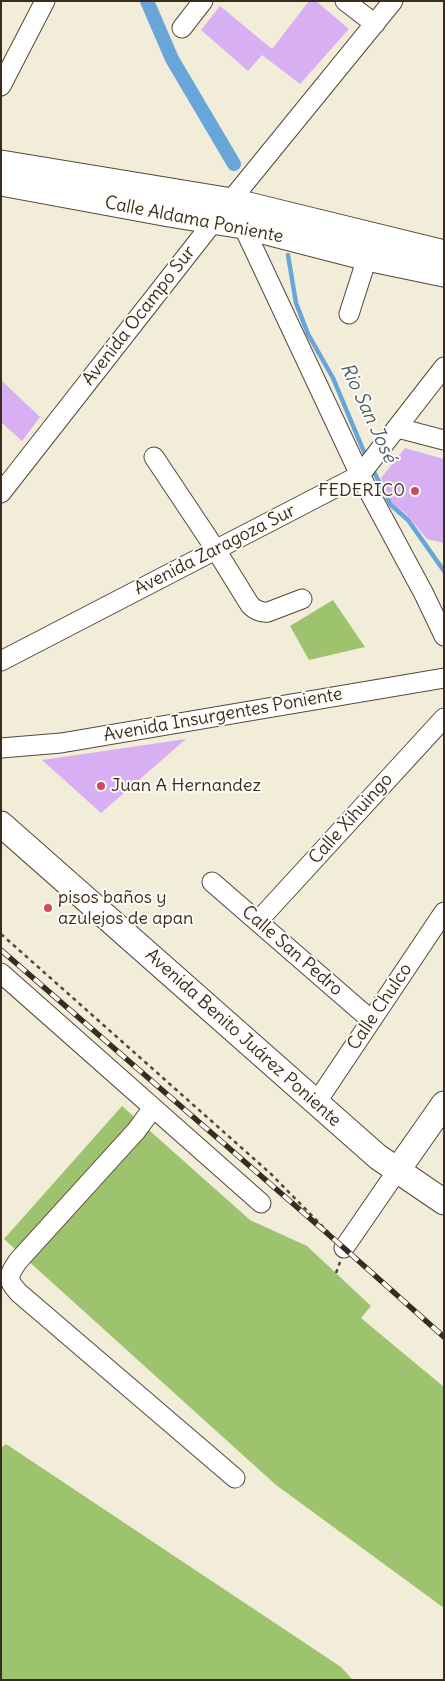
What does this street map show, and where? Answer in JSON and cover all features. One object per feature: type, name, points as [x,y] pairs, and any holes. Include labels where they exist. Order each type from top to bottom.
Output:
[{"type":"main road","name":"Calle Aldama Poniente","points":[[1,163],[232,201],[444,253]]},
{"type":"main road","name":"Calle Aldama Poniente","points":[[1,183],[168,214],[214,220],[367,258],[444,274]]},
{"type":"main road","name":"Avenida Benito Juárez Poniente","points":[[1,824],[378,1157],[444,1202]]},
{"type":"main road","points":[[397,1171],[444,1104]]},
{"type":"street","points":[[1,86],[45,1]]},
{"type":"street","points":[[182,28],[203,1]]},
{"type":"street","points":[[345,1],[374,24]]},
{"type":"street","name":"Avenida Ocampo Sur","points":[[1,493],[214,220],[232,201],[393,1]]},
{"type":"street","points":[[243,226],[444,636]]},
{"type":"street","points":[[349,314],[367,258]]},
{"type":"street","name":"Avenida Zaragoza Sur","points":[[1,661],[216,550],[363,471],[444,367]]},
{"type":"street","points":[[398,428],[444,440]]},
{"type":"street","points":[[154,457],[250,605],[255,609],[268,612],[302,599]]},
{"type":"street","name":"Avenida Insurgentes Poniente","points":[[1,748],[61,743],[444,678]]},
{"type":"street","name":"Calle Xihuingo","points":[[258,921],[444,718]]},
{"type":"street","name":"Calle San Pedro","points":[[212,882],[371,1020]]},
{"type":"street","name":"Calle Chulco","points":[[316,1103],[444,912]]},
{"type":"street","points":[[1,973],[261,1203]]},
{"type":"street","points":[[153,1108],[136,1131],[25,1254],[11,1272],[10,1282],[19,1294],[235,1478]]},
{"type":"street","points":[[344,1248],[397,1171]]},
{"type":"path","points":[[1,934],[271,1174],[344,1248]]},
{"type":"green space","points":[[333,600],[365,647],[309,660],[290,626]]},
{"type":"green space","points":[[122,1106],[250,1220],[307,1246],[371,1306],[361,1318],[444,1387],[444,1608],[276,1485],[4,1239]]},
{"type":"green space","points":[[6,1444],[341,1667],[353,1680],[1,1680],[1,1448]]},
{"type":"building","points":[[309,1],[316,1],[349,29],[300,84],[262,55],[248,71],[201,30],[220,6],[272,49]]},
{"type":"building","points":[[1,380],[40,417],[22,441],[1,422]]},
{"type":"building","name":"FEDERIC0","points":[[405,448],[444,459],[444,543],[427,539],[406,514],[392,503],[381,478]]},
{"type":"building","name":"Juan A Hernandez","points":[[186,739],[101,813],[42,760]]},
{"type":"waterway","name":"Rio San José","points":[[147,1],[172,59],[234,164]]},
{"type":"waterway","name":"Rio San José","points":[[288,255],[296,303],[308,334],[333,378],[367,459]]},
{"type":"waterway","name":"Rio San José","points":[[372,468],[391,505],[408,520],[444,571]]},
{"type":"railway","points":[[1,950],[444,1337]]},
{"type":"place","name":"FEDERIC0","points":[[415,491]]},
{"type":"place","name":"Juan A Hernandez","points":[[101,786]]},
{"type":"place","name":"pisos baños y azulejos de apan","points":[[48,908]]}]
